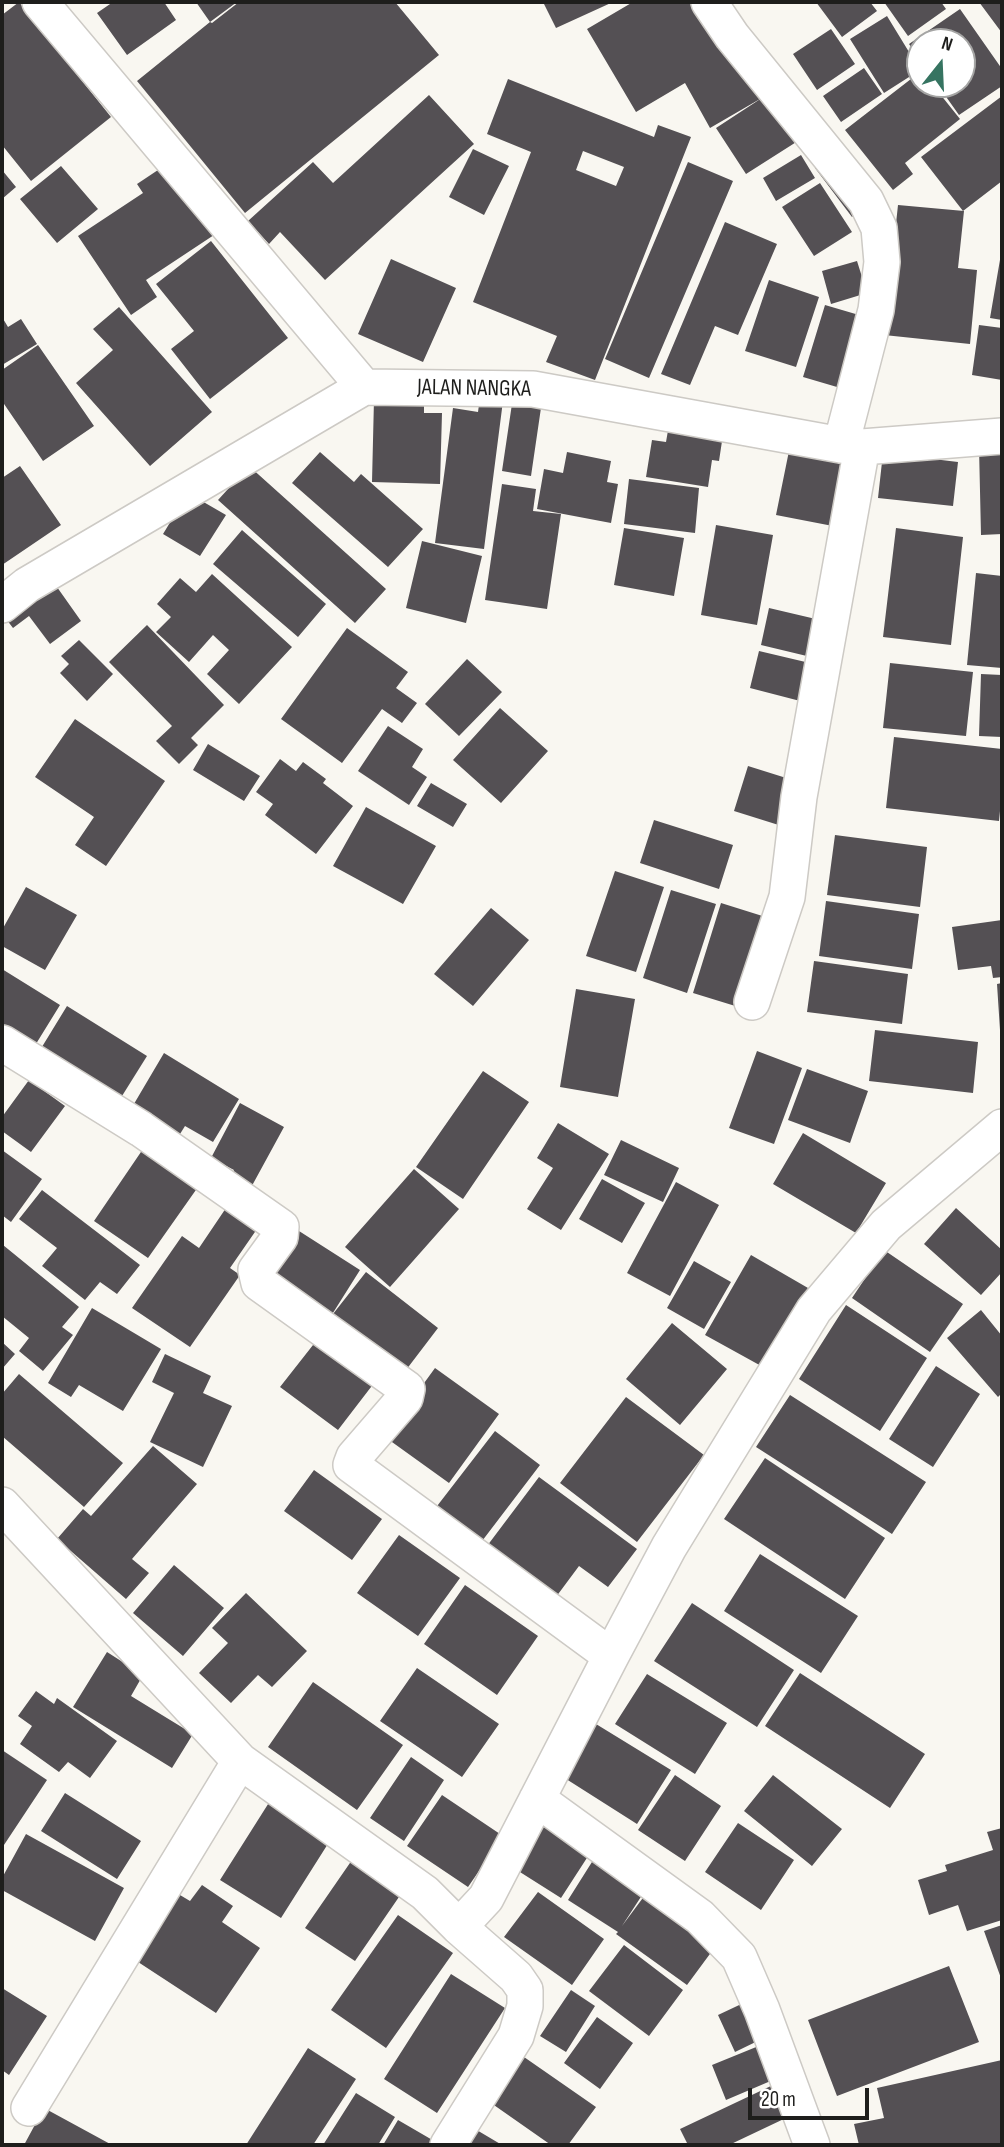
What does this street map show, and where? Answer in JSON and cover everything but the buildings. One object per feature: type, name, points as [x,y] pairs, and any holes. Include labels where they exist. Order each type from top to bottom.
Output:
[{"type":"street","points":[[2,604],[39,578],[363,387],[40,2]]},
{"type":"street","points":[[709,2],[732,36],[866,201],[879,228],[882,262],[799,797],[787,897],[752,1002]]},
{"type":"street","name":"JALAN NANGKA","points":[[363,387],[533,389],[852,446],[1002,436]]},
{"type":"street","points":[[2,1043],[141,1129],[281,1227],[281,1237],[256,1270],[259,1283],[407,1389],[405,1398],[354,1457],[351,1465],[611,1656]]},
{"type":"street","points":[[459,1927],[486,1898],[669,1547],[814,1310],[886,1225],[1002,1127]]},
{"type":"street","points":[[2,1505],[240,1761],[425,1893],[516,1977],[526,1990],[516,2036],[448,2145]]},
{"type":"street","points":[[29,2108],[240,1761]]},
{"type":"street","points":[[537,1799],[700,1917],[738,1957],[762,2010],[812,2145]]}]
